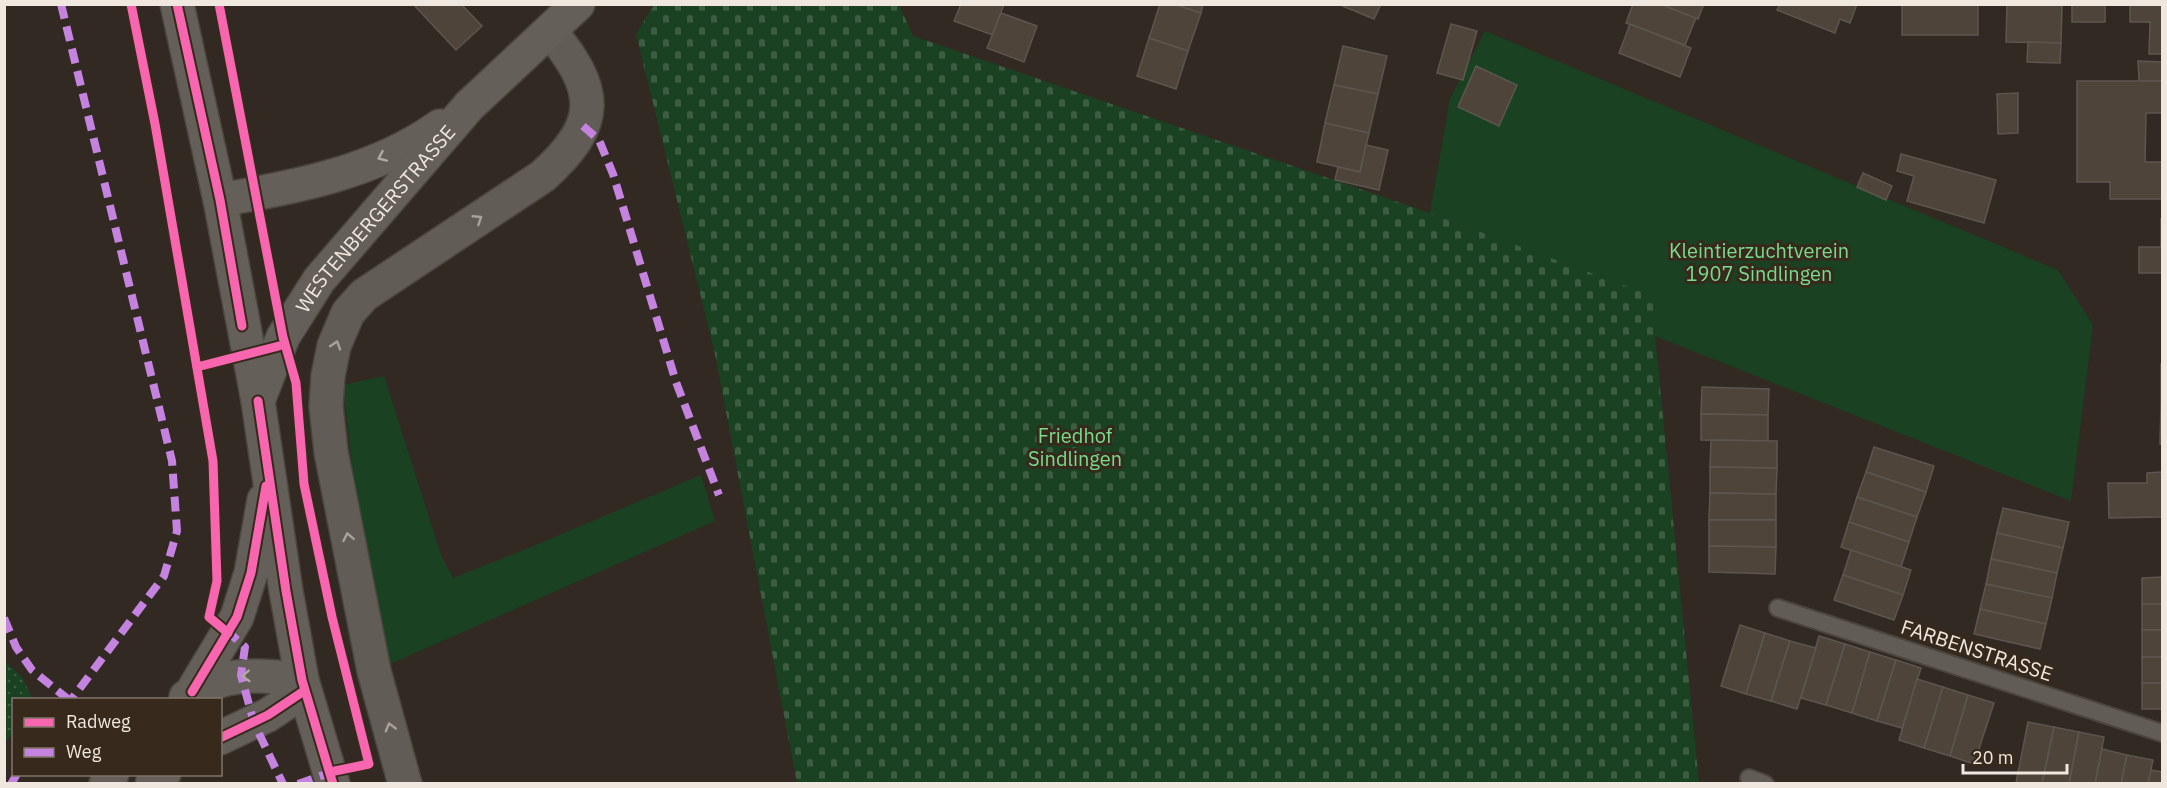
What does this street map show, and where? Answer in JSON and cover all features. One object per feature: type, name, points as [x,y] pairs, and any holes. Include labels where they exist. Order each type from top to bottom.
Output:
[{"type":"main road","points":[[177,4],[220,201],[258,401],[286,591],[303,686],[333,783]]},
{"type":"main road","name":"WESTENBERGERSTRASSE","points":[[258,401],[283,337],[319,280],[469,106],[578,4]]},
{"type":"main road","name":"WESTENBERGERSTRASSE","points":[[220,201],[350,172],[431,133],[469,106]]},
{"type":"main road","points":[[187,696],[237,617],[251,573],[269,471]]},
{"type":"main road","points":[[187,696],[219,681],[241,675],[274,676],[303,686]]},
{"type":"main road","points":[[222,737],[268,715],[303,686]]},
{"type":"street","points":[[405,783],[374,671],[331,452],[326,406],[328,376],[334,346],[348,313],[364,295],[543,176],[577,141],[587,111],[586,92],[580,71],[550,30]]},
{"type":"lane","name":"FARBENSTRASSE","points":[[1778,608],[2163,733]]},
{"type":"green space","name":"Friedhof Sindlingen","points":[[654,5],[899,5],[913,36],[1430,213],[1657,297],[1655,336],[1699,783],[797,783],[715,354],[636,34]]},
{"type":"green space","name":"Kleintierzuchtverein 1907 Sindlingen","points":[[1485,31],[2058,270],[2093,325],[2071,501],[1655,336],[1656,297],[1430,213],[1450,99]]},
{"type":"green space","points":[[384,376],[441,555],[453,578],[701,475],[715,521],[390,664],[358,521],[343,385]]},
{"type":"green space","points":[[5,662],[21,676],[32,698],[12,698],[12,734],[5,743]]},
{"type":"building","points":[[413,4],[461,4],[482,26],[456,50]]},
{"type":"building","points":[[961,4],[1004,4],[993,35],[954,21]]},
{"type":"building","points":[[1160,4],[1174,4],[1201,13],[1188,51],[1149,38]]},
{"type":"building","points":[[1174,4],[1203,4],[1201,13]]},
{"type":"building","points":[[1338,4],[1381,4],[1374,19]]},
{"type":"building","points":[[1633,4],[1660,4],[1696,18],[1685,45],[1626,23]]},
{"type":"building","points":[[1660,4],[1704,4],[1698,19]]},
{"type":"building","points":[[1780,4],[1857,4],[1850,23],[1840,19],[1835,33],[1777,10]]},
{"type":"building","points":[[1902,4],[1978,4],[1978,35],[1902,35]]},
{"type":"building","points":[[2007,4],[2062,4],[2061,43],[2006,42]]},
{"type":"building","points":[[2072,4],[2105,4],[2105,22],[2072,22]]},
{"type":"building","points":[[2130,4],[2162,4],[2162,54],[2149,54],[2150,22],[2130,22]]},
{"type":"building","points":[[1001,13],[1037,26],[1024,62],[987,48]]},
{"type":"building","points":[[1451,24],[1477,31],[1463,80],[1437,73]]},
{"type":"building","points":[[1630,24],[1691,48],[1680,77],[1619,53]]},
{"type":"building","points":[[1149,38],[1188,51],[1176,89],[1137,76]]},
{"type":"building","points":[[2028,42],[2061,43],[2060,63],[2027,62]]},
{"type":"building","points":[[1343,46],[1387,56],[1378,94],[1334,85]]},
{"type":"building","points":[[2138,61],[2162,62],[2162,81],[2139,81]]},
{"type":"building","points":[[1476,66],[1517,85],[1499,126],[1458,107]]},
{"type":"building","points":[[2077,81],[2162,81],[2162,113],[2146,113],[2145,162],[2162,162],[2162,199],[2110,199],[2110,182],[2077,182]]},
{"type":"building","points":[[1334,85],[1378,94],[1369,133],[1325,123]]},
{"type":"building","points":[[2018,93],[2018,133],[1998,134],[1997,94]]},
{"type":"building","points":[[1325,123],[1369,133],[1360,172],[1317,162]]},
{"type":"building","points":[[1366,145],[1388,150],[1379,190],[1335,180],[1338,167],[1360,172]]},
{"type":"building","points":[[1901,154],[1996,180],[1984,223],[1907,201],[1914,176],[1897,171]]},
{"type":"building","points":[[1863,173],[1892,186],[1886,200],[1857,187]]},
{"type":"building","points":[[2161,218],[2162,273],[2139,273],[2139,247],[2161,247]]},
{"type":"building","points":[[2162,364],[2162,405],[2161,405]]},
{"type":"building","points":[[1702,387],[1769,389],[1768,415],[1701,414]]},
{"type":"building","points":[[2161,405],[2162,444],[2160,444]]},
{"type":"building","points":[[1701,414],[1768,415],[1768,441],[1701,440]]},
{"type":"building","points":[[1711,440],[1777,441],[1777,468],[1710,467]]},
{"type":"building","points":[[1874,447],[1934,466],[1926,492],[1866,472]]},
{"type":"building","points":[[1710,467],[1777,468],[1776,494],[1710,493]]},
{"type":"building","points":[[1866,472],[1926,492],[1917,517],[1857,497]]},
{"type":"building","points":[[2162,472],[2162,517],[2109,518],[2108,483],[2147,483],[2147,473]]},
{"type":"building","points":[[1710,493],[1776,494],[1776,520],[1709,520]]},
{"type":"building","points":[[1857,497],[1917,517],[1909,542],[1849,522]]},
{"type":"building","points":[[2003,508],[2069,522],[2063,548],[1997,533]]},
{"type":"building","points":[[1709,520],[1776,520],[1776,547],[1709,546]]},
{"type":"building","points":[[1849,522],[1909,542],[1901,567],[1841,547]]},
{"type":"building","points":[[1997,533],[2063,548],[2057,573],[1991,559]]},
{"type":"building","points":[[1709,546],[1776,547],[1775,574],[1709,572]]},
{"type":"building","points":[[1851,550],[1911,570],[1903,595],[1843,575]]},
{"type":"building","points":[[1991,559],[2057,573],[2052,598],[1986,584]]},
{"type":"building","points":[[1843,575],[1903,595],[1894,620],[1834,600]]},
{"type":"building","points":[[2162,577],[2162,604],[2142,604],[2142,578]]},
{"type":"building","points":[[1986,584],[2052,598],[2046,624],[1980,609]]},
{"type":"building","points":[[2142,604],[2162,604],[2162,630],[2142,630]]},
{"type":"building","points":[[1980,609],[2046,624],[2040,649],[1974,634]]},
{"type":"building","points":[[1740,625],[1765,633],[1746,694],[1721,686]]},
{"type":"building","points":[[2142,630],[2162,630],[2162,657],[2142,657]]},
{"type":"building","points":[[1765,633],[1790,641],[1771,701],[1746,694]]},
{"type":"building","points":[[1819,636],[1845,644],[1826,705],[1801,698]]},
{"type":"building","points":[[1790,641],[1816,648],[1797,709],[1771,701]]},
{"type":"building","points":[[1845,644],[1870,652],[1852,713],[1826,705]]},
{"type":"building","points":[[1870,652],[1896,660],[1877,721],[1852,713]]},
{"type":"building","points":[[2142,657],[2162,657],[2162,683],[2142,683]]},
{"type":"building","points":[[1896,660],[1921,668],[1902,728],[1877,721]]},
{"type":"building","points":[[1917,679],[1943,687],[1924,748],[1899,740]]},
{"type":"building","points":[[2142,683],[2162,683],[2162,709],[2142,709]]},
{"type":"building","points":[[1943,687],[1968,695],[1950,756],[1924,748]]},
{"type":"building","points":[[1968,695],[1994,703],[1974,764],[1950,756]]},
{"type":"building","points":[[2028,722],[2054,727],[2042,784],[2016,783]]},
{"type":"building","points":[[2054,727],[2079,732],[2069,784],[2042,784]]},
{"type":"building","points":[[2079,732],[2104,737],[2095,784],[2069,784]]},
{"type":"building","points":[[2102,749],[2127,755],[2121,784],[2095,784]]},
{"type":"building","points":[[2127,755],[2153,760],[2148,784],[2121,784]]},
{"type":"building","points":[[2151,770],[2162,772],[2162,784],[2148,784]]},
{"type":"marked path","points":[[61,4],[172,461],[177,531],[164,576],[72,698]]},
{"type":"marked path","points":[[583,126],[599,140],[613,174],[676,382],[719,495]]},
{"type":"marked path","points":[[4,618],[16,647],[32,670],[67,698]]},
{"type":"marked path","points":[[226,630],[245,647],[241,675],[254,723],[283,784]]},
{"type":"marked path","points":[[298,784],[335,771]]},
{"type":"marked path","points":[[11,784],[16,776]]},
{"type":"cycle path","points":[[131,4],[155,124],[213,461],[217,581],[209,617],[228,633]]},
{"type":"cycle path","points":[[177,4],[220,200],[242,326]]},
{"type":"cycle path","points":[[219,4],[283,337],[296,383],[304,484],[332,617],[369,764],[330,772]]},
{"type":"cycle path","points":[[197,367],[279,346]]},
{"type":"cycle path","points":[[258,401],[286,591],[302,680],[333,784]]},
{"type":"cycle path","points":[[192,692],[237,617],[251,573],[266,486]]},
{"type":"cycle path","points":[[222,737],[268,715],[304,691]]}]
